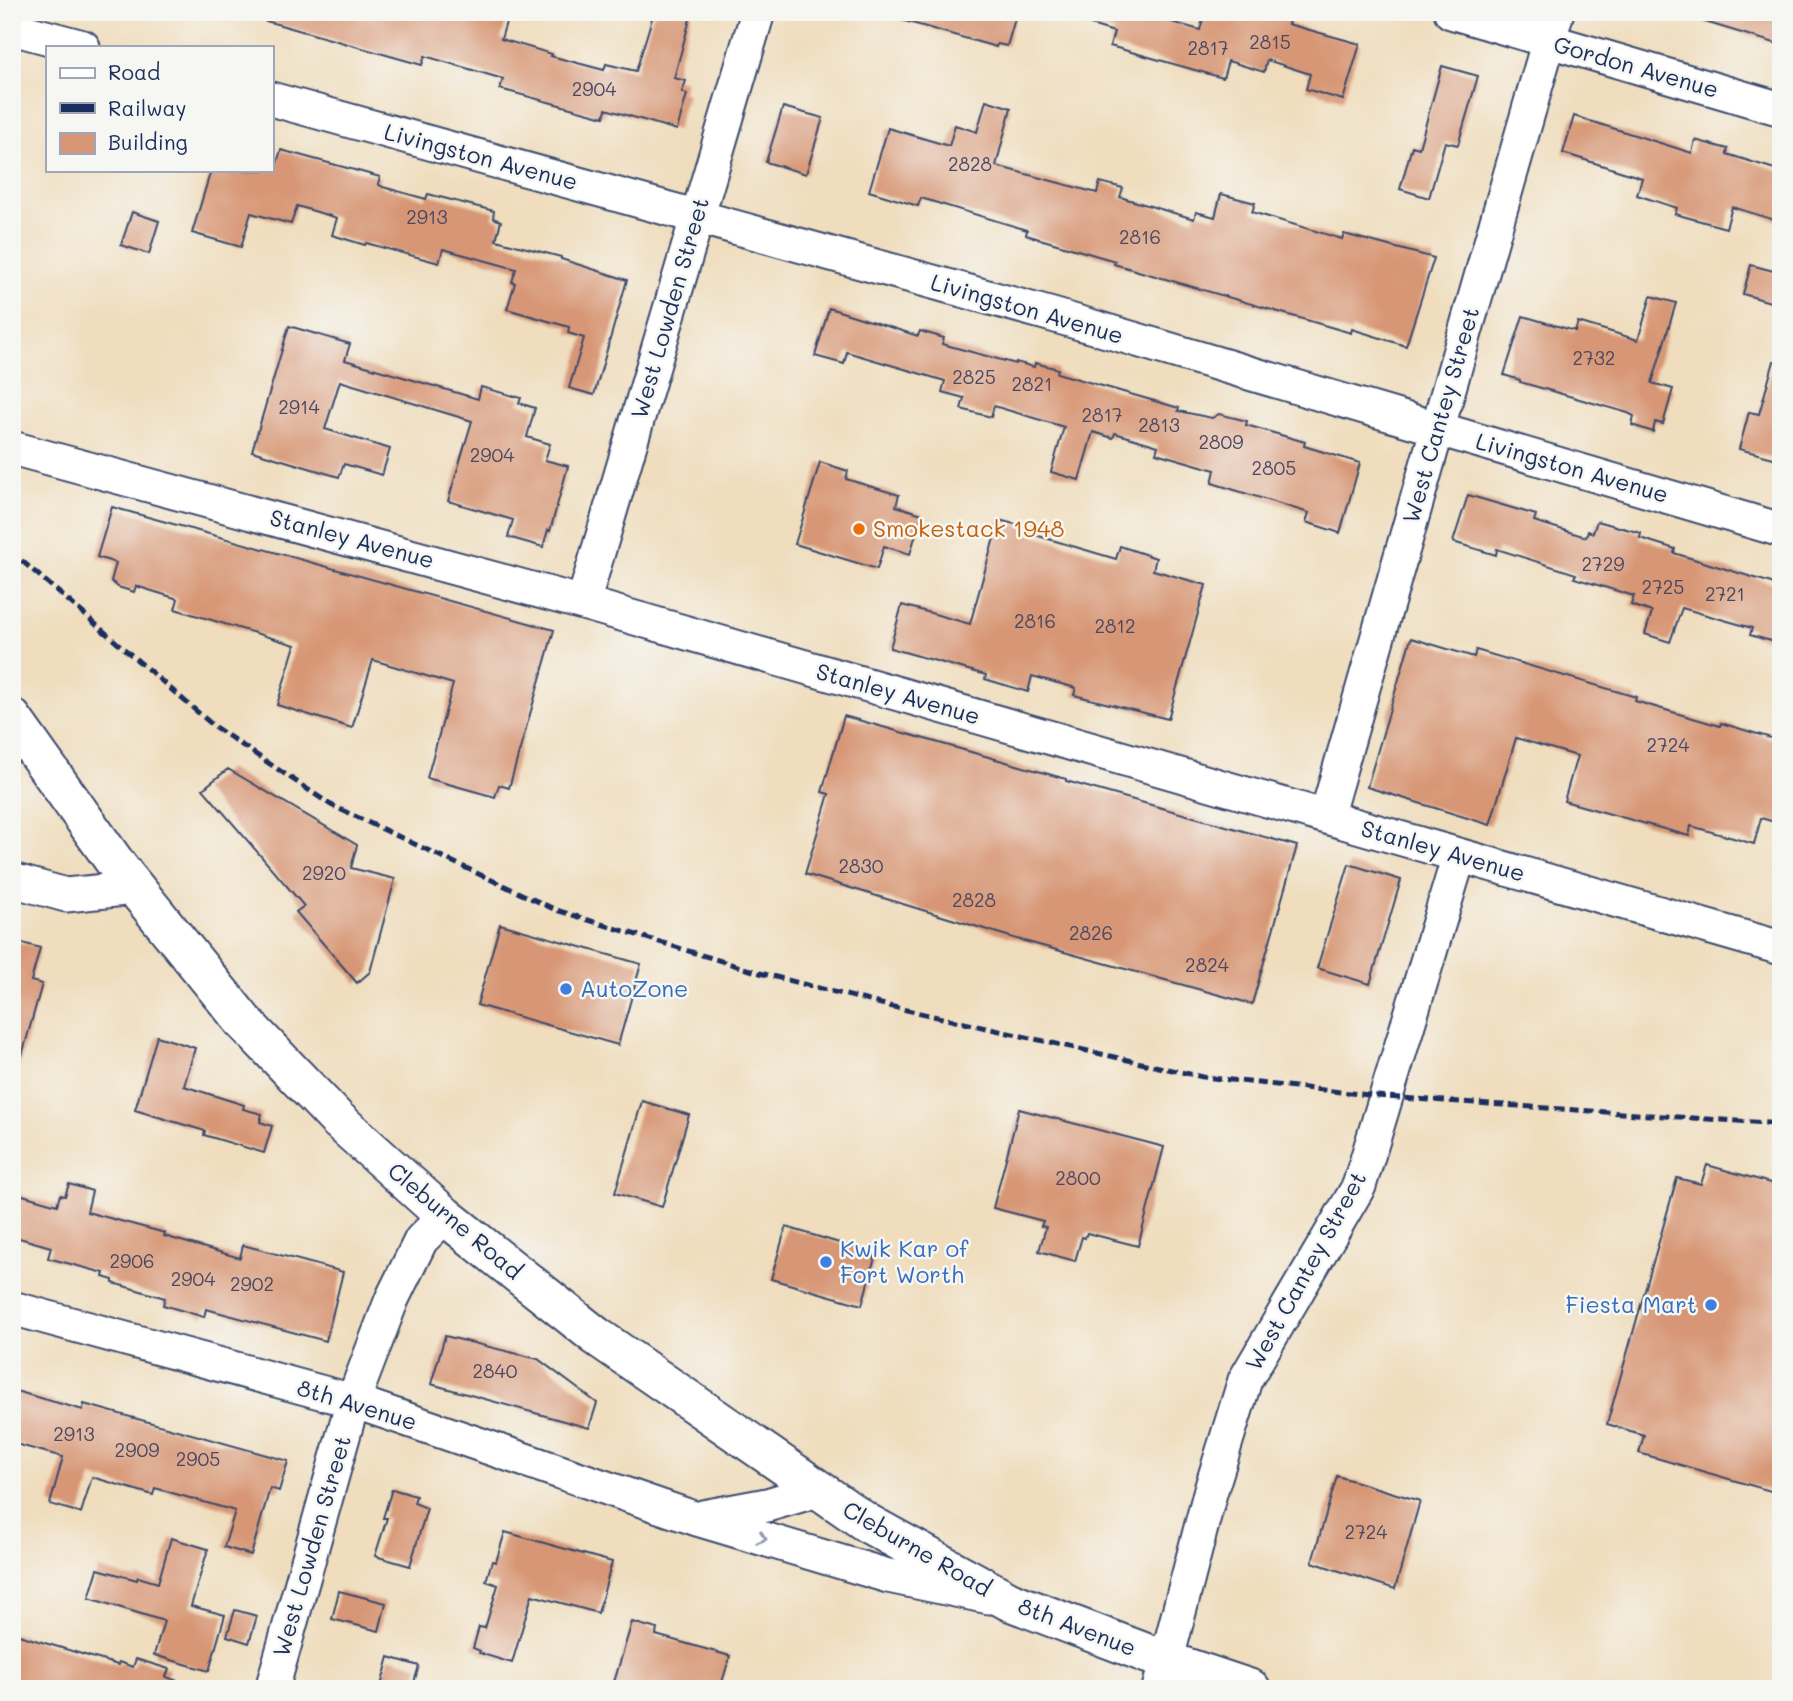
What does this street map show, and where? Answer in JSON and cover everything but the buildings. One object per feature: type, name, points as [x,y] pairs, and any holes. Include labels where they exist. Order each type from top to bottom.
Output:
[{"type":"main road","name":"Cleburne Road","points":[[12,718],[135,888],[243,1021],[337,1119],[444,1216],[596,1336],[818,1490],[867,1523],[1009,1601]]},
{"type":"main road","name":"8th Avenue","points":[[1009,1601],[1163,1675],[1251,1689]]},
{"type":"street","name":"West Lowden Street","points":[[583,603],[758,12]]},
{"type":"street","name":"Gordon Avenue","points":[[1451,12],[1553,27],[1781,109]]},
{"type":"street","name":"West Cantey Street","points":[[1326,817],[1553,27]]},
{"type":"street","points":[[12,28],[79,46]]},
{"type":"street","name":"Livingston Avenue","points":[[273,100],[1056,316],[1781,530]]},
{"type":"street","name":"Stanley Avenue","points":[[12,448],[583,603],[1781,948]]},
{"type":"street","name":"West Cantey Street","points":[[1163,1675],[1210,1493],[1245,1380],[1359,1186],[1460,856]]},
{"type":"street","points":[[12,880],[66,895],[135,888]]},
{"type":"street","name":"West Lowden Street","points":[[271,1689],[353,1401],[392,1299],[421,1240],[444,1216]]},
{"type":"street","name":"8th Avenue","points":[[12,1308],[353,1401],[697,1519],[888,1576],[1009,1601]]},
{"type":"street","points":[[697,1519],[767,1505],[818,1490]]},
{"type":"railway","points":[[12,549],[21,560],[215,727],[331,805],[556,910],[760,973],[889,1006],[1203,1077],[1387,1097],[1781,1124]]},
{"type":"place","name":"Smokestack 1948","points":[[859,529]]},
{"type":"place","name":"AutoZone","points":[[566,989]]},
{"type":"place","name":"Kwik Kar of Fort Worth","points":[[826,1262]]},
{"type":"place","name":"Fiesta Mart","points":[[1711,1305]]}]
